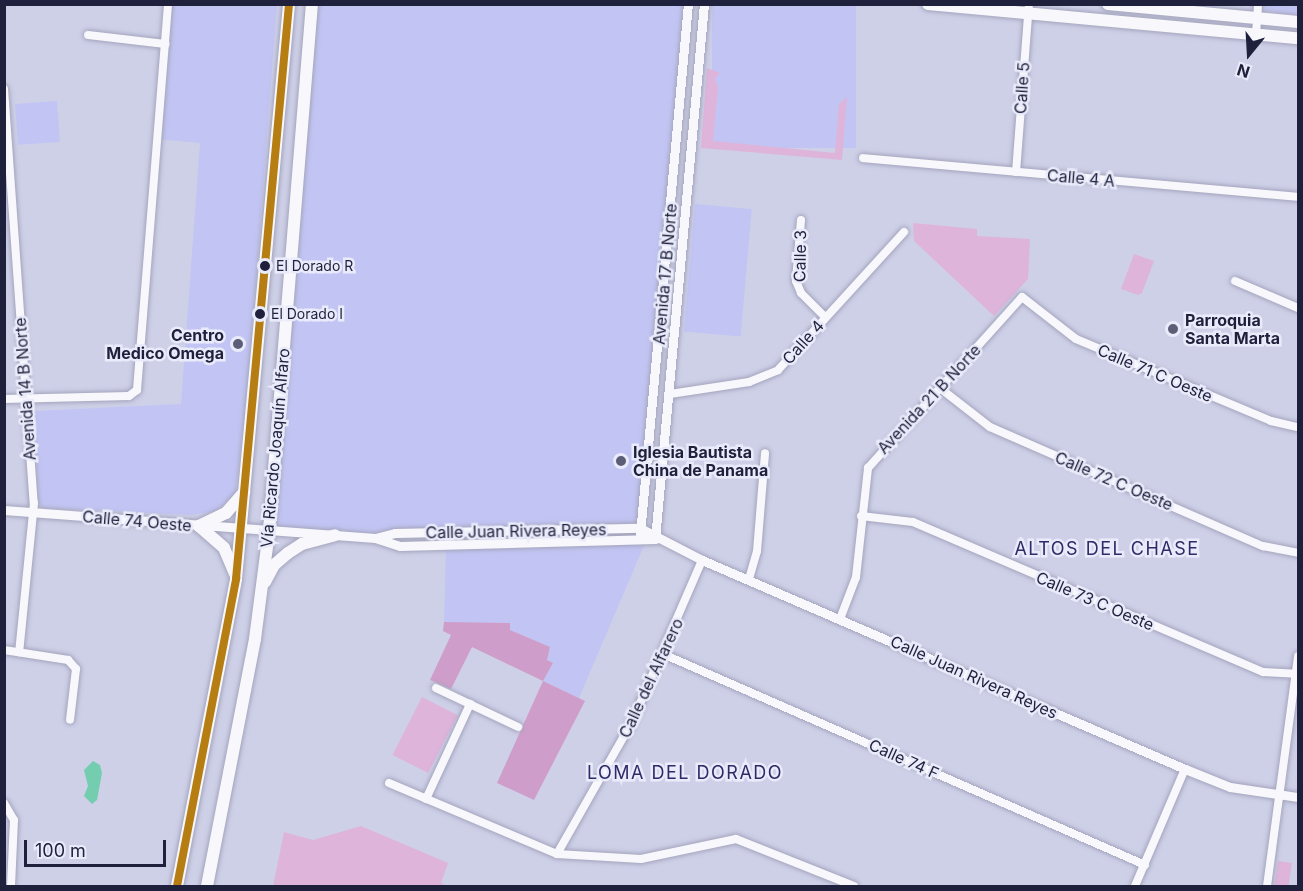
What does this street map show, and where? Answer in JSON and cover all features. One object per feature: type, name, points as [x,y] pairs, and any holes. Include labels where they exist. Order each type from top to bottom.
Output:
[{"type":"main road","name":"Vía Ricardo Joaquín Alfaro","points":[[177,886],[236,579],[289,4]]},
{"type":"main road","name":"Vía Ricardo Joaquín Alfaro","points":[[207,886],[223,815],[269,531],[312,4]]},
{"type":"main road","points":[[928,4],[1029,9],[1299,38]]},
{"type":"main road","points":[[1108,4],[1299,22]]},
{"type":"main road","points":[[236,579],[224,548],[198,526],[226,513],[246,489]]},
{"type":"main road","points":[[261,589],[274,565],[288,553],[302,544],[335,535]]},
{"type":"street","points":[[4,399],[26,401],[135,393],[168,4]]},
{"type":"street","name":"Avenida 17 B Norte","points":[[640,542],[688,4]]},
{"type":"street","name":"Avenida 17 B Norte","points":[[655,539],[704,4]]},
{"type":"street","points":[[1257,34],[1258,4]]},
{"type":"street","name":"Calle 5","points":[[1016,172],[1029,9]]},
{"type":"street","points":[[88,35],[165,44]]},
{"type":"street","name":"Avenida 14 B Norte","points":[[4,89],[33,513],[19,652]]},
{"type":"street","name":"Calle 4 A","points":[[863,158],[1299,197]]},
{"type":"street","name":"Calle 3","points":[[801,220],[796,281],[801,293],[825,317]]},
{"type":"street","name":"Calle 4","points":[[670,394],[749,382],[778,370],[904,232]]},
{"type":"street","points":[[1235,281],[1299,308]]},
{"type":"street","name":"Avenida 21 B Norte","points":[[840,619],[856,577],[868,468],[1022,297]]},
{"type":"street","name":"Calle 71 C Oeste","points":[[1022,297],[1076,339],[1271,421],[1299,428]]},
{"type":"street","name":"Calle 72 C Oeste","points":[[940,387],[990,427],[1263,546],[1299,553]]},
{"type":"street","points":[[749,579],[757,551],[765,453]]},
{"type":"street","name":"Calle 74 Oeste","points":[[4,510],[269,531]]},
{"type":"street","name":"Calle 73 C Oeste","points":[[861,516],[913,522],[1263,672],[1296,674]]},
{"type":"street","name":"Calle Juan Rivera Reyes","points":[[375,538],[394,533],[640,528],[655,539],[702,560],[1185,769],[1230,787],[1299,797]]},
{"type":"street","name":"Calle Juan Rivera Reyes","points":[[269,531],[375,538],[400,546],[640,542],[655,539]]},
{"type":"street","name":"Calle del Alfarero","points":[[557,854],[632,723],[702,560]]},
{"type":"street","points":[[4,650],[68,660],[76,669],[70,720]]},
{"type":"street","name":"Calle 74 F","points":[[663,654],[1145,865]]},
{"type":"street","points":[[1267,886],[1277,795],[1299,656]]},
{"type":"street","points":[[436,688],[518,727]]},
{"type":"street","points":[[426,799],[470,705]]},
{"type":"street","points":[[1135,886],[1185,769]]},
{"type":"street","points":[[389,783],[557,854],[641,859],[736,839],[854,886]]},
{"type":"street","points":[[5,803],[14,820],[8,862],[11,886]]},
{"type":"shaded area","points":[[172,5],[277,5],[247,398],[235,495],[217,511],[191,515],[43,508],[38,503],[34,411],[181,404],[200,143],[157,139],[165,35]]},
{"type":"shaded area","points":[[312,5],[688,5],[640,528],[375,538],[269,531]]},
{"type":"shaded area","points":[[712,5],[856,5],[856,148],[712,148]]},
{"type":"shaded area","points":[[1265,5],[1298,5],[1298,15],[1265,11]]},
{"type":"shaded area","points":[[707,68],[720,73],[715,78],[718,88],[713,141],[835,153],[839,104],[847,97],[842,160],[701,148]]},
{"type":"shaded area","points":[[57,101],[60,142],[18,145],[15,104]]},
{"type":"shaded area","points":[[695,204],[752,209],[741,336],[684,332]]},
{"type":"shaded area","points":[[913,223],[977,229],[977,236],[1030,239],[1028,279],[994,316],[914,241]]},
{"type":"shaded area","points":[[1134,254],[1154,261],[1142,293],[1138,295],[1121,289]]},
{"type":"shaded area","points":[[646,541],[579,698],[543,681],[553,663],[547,660],[549,647],[510,630],[444,622],[446,545]]},
{"type":"shaded area","points":[[444,622],[510,623],[510,630],[550,647],[547,660],[553,663],[543,681],[472,647],[451,689],[430,680],[451,635],[443,631]]},
{"type":"shaded area","points":[[543,681],[585,701],[534,800],[497,783]]},
{"type":"shaded area","points":[[422,697],[458,715],[428,773],[392,755]]},
{"type":"shaded area","points":[[93,761],[100,765],[102,773],[97,800],[92,804],[84,796],[88,786],[84,770]]},
{"type":"shaded area","points":[[361,826],[448,863],[441,883],[447,886],[273,886],[284,832],[313,840]]},
{"type":"shaded area","points":[[1278,861],[1292,863],[1289,886],[1275,886]]},
{"type":"transit line","points":[[177,886],[236,579],[289,4]]},
{"type":"place","name":"El Dorado R","points":[[265,266]]},
{"type":"place","name":"El Dorado I","points":[[260,314]]},
{"type":"place","name":"Parroquia Santa Marta","points":[[1173,329]]},
{"type":"place","name":"Centro Medico Omega","points":[[238,344]]},
{"type":"place","name":"Iglesia Bautista China de Panama","points":[[621,461]]},
{"type":"district","name":"ALTOS DEL CHASE","points":[[1107,549]]},
{"type":"district","name":"LOMA DEL DORADO","points":[[685,773]]}]
